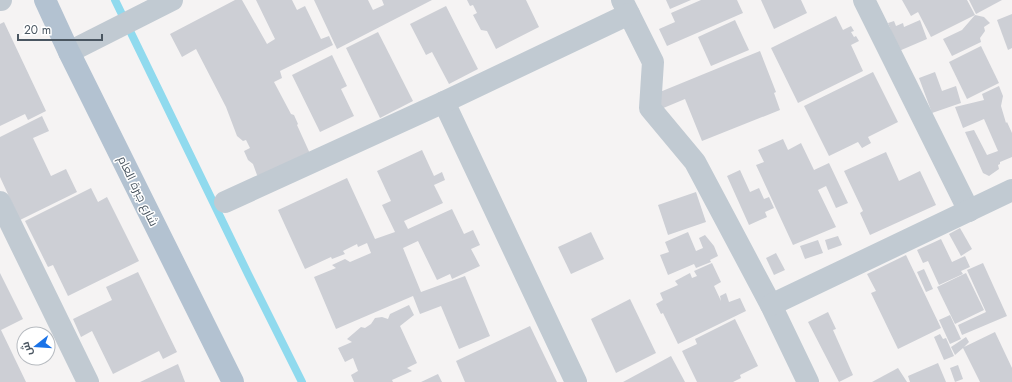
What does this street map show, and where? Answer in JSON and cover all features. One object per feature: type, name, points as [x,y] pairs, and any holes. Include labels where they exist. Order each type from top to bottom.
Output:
[{"type":"main road","name":"شارع جبرة العام","points":[[45,0],[69,52],[233,382]]},
{"type":"street","points":[[69,52],[172,0]]},
{"type":"street","points":[[864,0],[969,211]]},
{"type":"street","points":[[225,202],[444,102],[625,7],[653,62],[650,108],[695,162],[771,305],[808,382]]},
{"type":"street","points":[[444,102],[576,382]]},
{"type":"street","points":[[771,305],[1012,190]]},
{"type":"street","points":[[0,202],[88,382]]},
{"type":"building","points":[[235,0],[242,0],[267,44],[275,39],[256,0],[292,0],[297,10],[305,6],[321,39],[329,36],[333,45],[280,71],[282,78],[274,82],[291,114],[294,115],[312,158],[260,178],[244,151],[250,148],[246,140],[243,141],[237,136],[226,107],[196,49],[182,57],[170,34]]},
{"type":"building","points":[[314,0],[368,0],[373,10],[384,5],[382,0],[432,0],[337,49]]},
{"type":"building","points":[[467,0],[526,0],[539,27],[496,49],[487,31],[481,30],[473,15],[477,13],[473,5],[470,6]]},
{"type":"building","points":[[666,0],[691,0],[670,9]]},
{"type":"building","points":[[701,0],[737,0],[743,13],[667,46],[659,29],[675,22],[671,13]]},
{"type":"building","points":[[761,0],[801,0],[807,13],[774,29]]},
{"type":"building","points":[[902,0],[967,0],[975,15],[931,37],[918,12],[911,16]]},
{"type":"building","points":[[969,0],[1002,0],[976,14]]},
{"type":"building","points":[[446,6],[478,69],[449,84],[432,52],[426,55],[410,24]]},
{"type":"building","points":[[1012,14],[1012,48],[1008,50],[997,20]]},
{"type":"building","points":[[975,15],[984,17],[990,23],[984,27],[985,31],[980,38],[981,42],[952,56],[943,39],[962,30]]},
{"type":"building","points":[[836,16],[843,30],[851,26],[854,31],[851,32],[859,41],[851,45],[863,71],[798,103],[771,48]]},
{"type":"building","points":[[735,20],[749,50],[711,66],[698,37]]},
{"type":"building","points":[[920,20],[927,39],[899,51],[888,23],[894,21],[896,26],[903,23],[904,27]]},
{"type":"building","points":[[4,22],[46,111],[28,120],[25,114],[0,126],[0,24]]},
{"type":"building","points":[[378,32],[413,101],[380,118],[346,48]]},
{"type":"building","points":[[981,46],[999,83],[967,99],[949,62]]},
{"type":"building","points":[[760,51],[776,92],[774,93],[780,110],[702,141],[685,99],[661,109],[655,94]]},
{"type":"building","points":[[332,55],[347,86],[341,89],[354,116],[320,132],[292,75]]},
{"type":"building","points":[[873,72],[898,122],[868,137],[871,143],[862,148],[858,142],[829,156],[804,106]]},
{"type":"building","points":[[935,72],[942,91],[956,86],[961,103],[932,113],[919,78]]},
{"type":"building","points":[[999,86],[1003,96],[1001,106],[1006,123],[1007,122],[1012,133],[1012,157],[1000,162],[998,165],[999,169],[989,176],[983,173],[965,132],[974,130],[987,155],[998,151],[984,119],[963,128],[955,107],[984,100],[982,94]]},
{"type":"building","points":[[42,116],[49,131],[33,138],[51,176],[66,169],[77,192],[20,220],[0,177],[0,137]]},
{"type":"building","points":[[783,139],[788,150],[801,143],[814,170],[829,163],[848,203],[836,208],[826,186],[818,190],[836,227],[793,245],[756,165],[764,162],[758,150]]},
{"type":"building","points":[[422,150],[434,176],[442,172],[445,180],[434,185],[443,203],[404,221],[408,229],[452,209],[464,234],[473,230],[480,245],[471,249],[480,266],[452,279],[450,274],[437,280],[418,241],[403,248],[421,292],[465,276],[490,336],[459,349],[441,306],[420,314],[413,296],[336,329],[314,277],[336,268],[332,265],[345,259],[350,262],[371,253],[367,243],[358,247],[357,244],[343,251],[345,254],[332,259],[331,257],[305,269],[278,210],[347,178],[375,239],[395,232],[382,205],[391,201],[377,171]]},
{"type":"building","points":[[886,152],[899,181],[920,171],[936,205],[870,235],[860,213],[863,211],[844,171]]},
{"type":"building","points":[[740,170],[750,192],[759,188],[764,199],[769,197],[774,208],[765,212],[767,217],[749,225],[727,176]]},
{"type":"building","points":[[91,188],[98,202],[107,197],[139,261],[68,296],[53,265],[48,267],[25,221]]},
{"type":"building","points":[[696,192],[706,222],[668,235],[658,205]]},
{"type":"building","points":[[960,228],[972,249],[961,256],[949,234]]},
{"type":"building","points":[[591,232],[604,259],[571,274],[558,247]]},
{"type":"building","points":[[688,232],[696,251],[703,248],[699,238],[705,235],[714,246],[718,256],[710,260],[711,262],[696,268],[694,264],[668,275],[660,255],[669,252],[665,242]]},
{"type":"building","points":[[838,236],[842,245],[828,250],[825,240]]},
{"type":"building","points":[[941,239],[952,262],[965,256],[970,267],[961,271],[963,274],[939,285],[928,261],[923,263],[917,250]]},
{"type":"building","points":[[818,240],[823,253],[805,259],[800,246]]},
{"type":"building","points":[[776,253],[785,270],[774,275],[766,258]]},
{"type":"building","points":[[906,255],[941,328],[898,349],[871,293],[876,291],[867,274]]},
{"type":"building","points":[[712,263],[721,282],[714,286],[721,301],[720,296],[726,293],[729,302],[740,298],[746,311],[678,344],[663,313],[661,314],[656,304],[663,300],[660,293],[678,285],[675,281],[690,273],[692,278],[697,276],[694,271]]},
{"type":"building","points":[[983,263],[1007,316],[962,335],[958,325],[986,312],[967,270]]},
{"type":"building","points":[[924,269],[933,289],[926,292],[917,272]]},
{"type":"building","points":[[138,272],[177,352],[163,359],[159,351],[113,374],[92,331],[81,337],[73,319],[112,300],[106,287]]},
{"type":"building","points":[[0,273],[23,319],[1,330],[16,361],[16,366],[18,366],[26,382],[0,382]]},
{"type":"building","points":[[966,273],[984,310],[955,324],[937,287]]},
{"type":"building","points":[[630,299],[656,353],[616,373],[591,319]]},
{"type":"building","points":[[409,305],[414,315],[400,326],[417,363],[407,368],[412,371],[392,380],[393,382],[354,382],[351,375],[358,371],[353,358],[345,362],[338,348],[352,342],[347,339],[361,327],[365,328],[371,324],[375,318],[382,317],[388,319],[390,314]]},
{"type":"building","points":[[828,312],[836,329],[833,330],[853,375],[839,382],[808,322]]},
{"type":"building","points":[[950,315],[961,339],[950,344],[939,320]]},
{"type":"building","points":[[735,319],[758,366],[740,375],[741,378],[733,382],[697,382],[682,351],[697,344],[695,339]]},
{"type":"building","points":[[530,326],[557,382],[465,382],[456,361]]},
{"type":"building","points":[[995,332],[1012,368],[1012,382],[980,382],[963,348],[955,355],[951,347],[966,337],[969,342],[964,347]]},
{"type":"building","points":[[940,334],[943,339],[946,338],[954,356],[944,360],[934,337]]},
{"type":"building","points":[[671,356],[685,382],[623,382]]},
{"type":"building","points":[[938,363],[946,382],[910,382],[908,376]]},
{"type":"building","points":[[178,364],[185,382],[140,382]]},
{"type":"building","points":[[958,365],[963,379],[955,382],[950,368]]},
{"type":"building","points":[[898,368],[907,382],[872,382]]},
{"type":"building","points":[[438,374],[442,382],[421,382]]},
{"type":"waterway","points":[[115,0],[302,382]]}]
